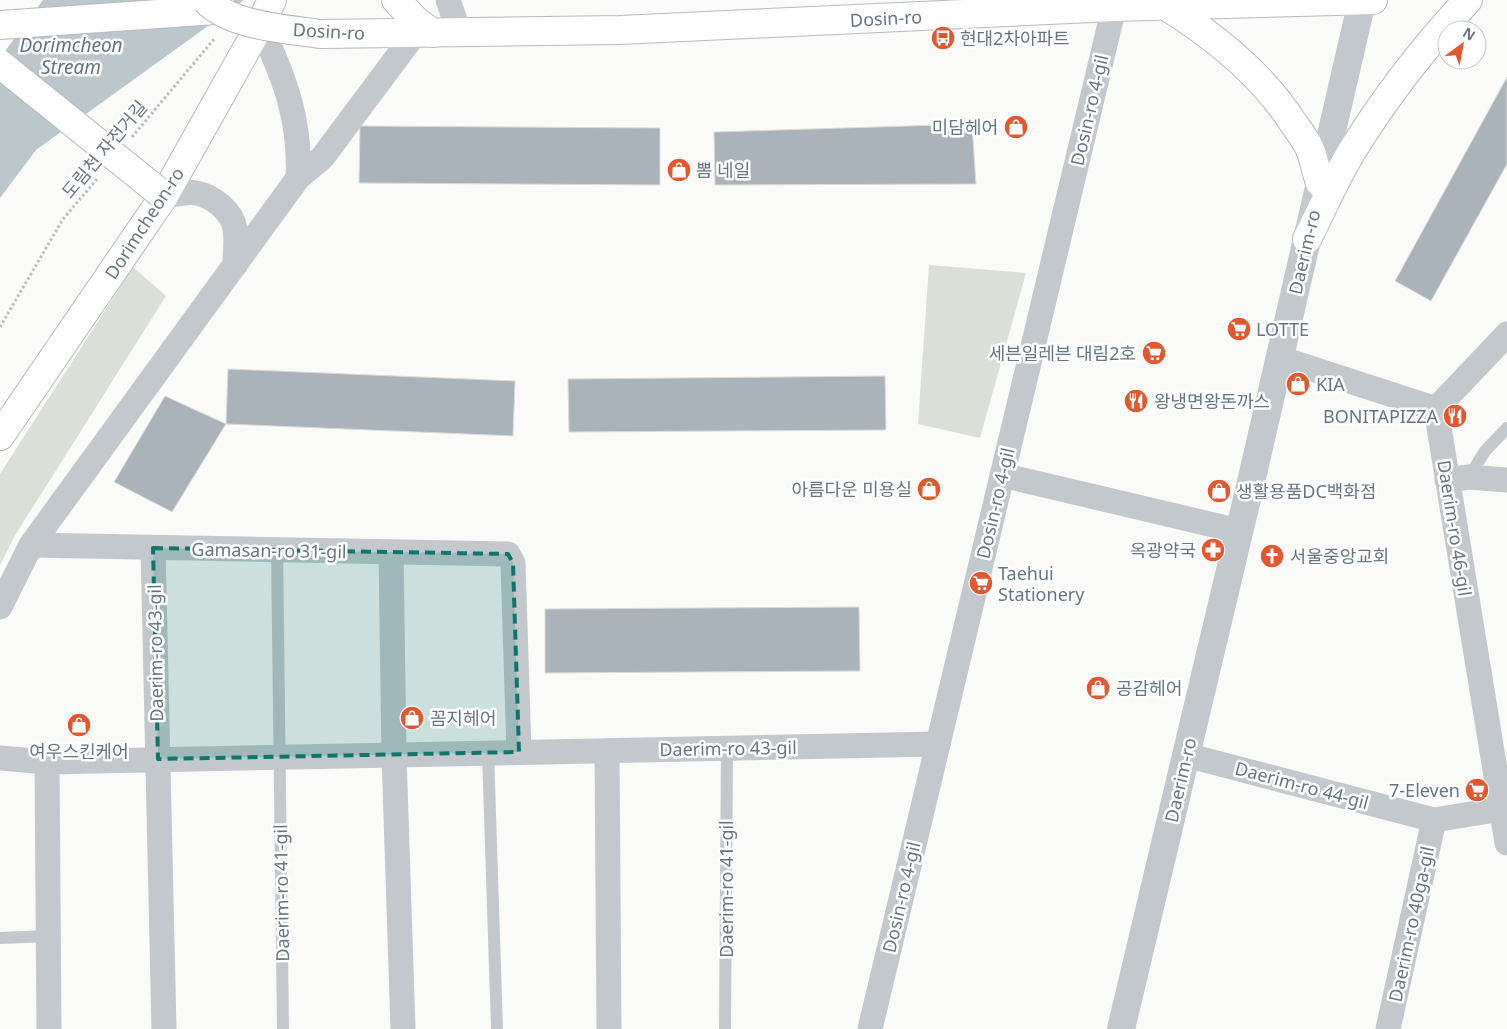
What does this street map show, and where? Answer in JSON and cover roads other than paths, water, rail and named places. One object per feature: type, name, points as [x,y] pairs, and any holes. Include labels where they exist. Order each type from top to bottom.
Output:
[{"type":"main road","name":"Dorimcheon-ro","points":[[0,436],[164,196],[260,25],[272,0]]},
{"type":"main road","points":[[396,0],[416,21],[436,32]]},
{"type":"main road","points":[[1307,239],[1351,152],[1406,70],[1468,0]]},
{"type":"main road","name":"Dosin-ro","points":[[216,10],[260,25],[320,34],[620,30],[1114,7],[1368,1]]},
{"type":"main road","points":[[1166,6],[1211,36],[1264,84],[1283,107],[1308,147],[1320,183]]},
{"type":"main road","points":[[0,25],[216,10]]},
{"type":"main road","points":[[0,64],[164,196]]},
{"type":"street","points":[[0,607],[31,545],[298,178],[322,158],[436,32],[448,0]]},
{"type":"street","name":"Daerim-ro","points":[[1121,1029],[1320,183],[1368,1]]},
{"type":"street","name":"Dosin-ro 4-gil","points":[[870,1029],[1114,7]]},
{"type":"street","points":[[260,25],[284,79],[296,127],[300,152],[298,178]]},
{"type":"street","points":[[164,196],[195,192],[208,197],[220,205],[229,214],[235,229],[234,265]]},
{"type":"street","points":[[1280,358],[1436,410],[1507,334]]},
{"type":"street","name":"Daerim-ro 46-gil","points":[[1436,410],[1458,479],[1504,809],[1507,843]]},
{"type":"street","points":[[1002,475],[1239,532]]},
{"type":"street","points":[[1458,479],[1507,480]]},
{"type":"street","name":"Gamasan-ro 31-gil","points":[[31,545],[508,554],[513,562],[519,752]]},
{"type":"street","name":"Daerim-ro 43-gil","points":[[153,548],[158,759]]},
{"type":"street","points":[[391,552],[394,755],[403,1029]]},
{"type":"street","name":"Daerim-ro 43-gil","points":[[0,758],[47,762],[938,744]]},
{"type":"street","points":[[607,751],[609,1029]]},
{"type":"street","name":"Daerim-ro 44-gil","points":[[1186,755],[1434,820],[1504,809]]},
{"type":"street","points":[[158,759],[164,1029]]},
{"type":"street","points":[[47,762],[49,1029]]},
{"type":"street","name":"Daerim-ro 40ga-gil","points":[[1388,1029],[1434,820]]},
{"type":"lane","points":[[1458,479],[1507,428]]},
{"type":"lane","points":[[277,550],[279,757]]},
{"type":"lane","name":"Daerim-ro 41-gil","points":[[725,1029],[727,748]]},
{"type":"lane","points":[[488,753],[496,1029]]},
{"type":"lane","name":"Daerim-ro 41-gil","points":[[279,757],[283,1029]]},
{"type":"lane","points":[[0,938],[48,936]]},
{"type":"water","name":"Dorimcheon Stream","points":[[43,0],[244,0],[36,150],[0,198],[0,58]]},
{"type":"place","name":"현대2차아파트","points":[[943,38]]},
{"type":"place","name":"미담헤어","points":[[1016,127]]},
{"type":"place","name":"뽐 네일","points":[[679,170]]},
{"type":"place","name":"LOTTE","points":[[1239,329]]},
{"type":"place","name":"세븐일레븐 대림2호","points":[[1154,353]]},
{"type":"place","name":"KIA","points":[[1298,384]]},
{"type":"place","name":"왕냉면왕돈까스","points":[[1136,401]]},
{"type":"place","name":"BONITAPIZZA","points":[[1455,416]]},
{"type":"place","name":"아름다운 미용실","points":[[929,489]]},
{"type":"place","name":"생활용품DC백화점","points":[[1219,491]]},
{"type":"place","name":"옥광약국","points":[[1213,550]]},
{"type":"place","name":"서울중앙교회","points":[[1272,556]]},
{"type":"place","name":"Taehui Stationery","points":[[981,583]]},
{"type":"place","name":"공감헤어","points":[[1098,688]]},
{"type":"place","name":"꼼지헤어","points":[[412,718]]},
{"type":"place","name":"여우스킨케어","points":[[79,725]]},
{"type":"place","name":"7-Eleven","points":[[1477,790]]}]
